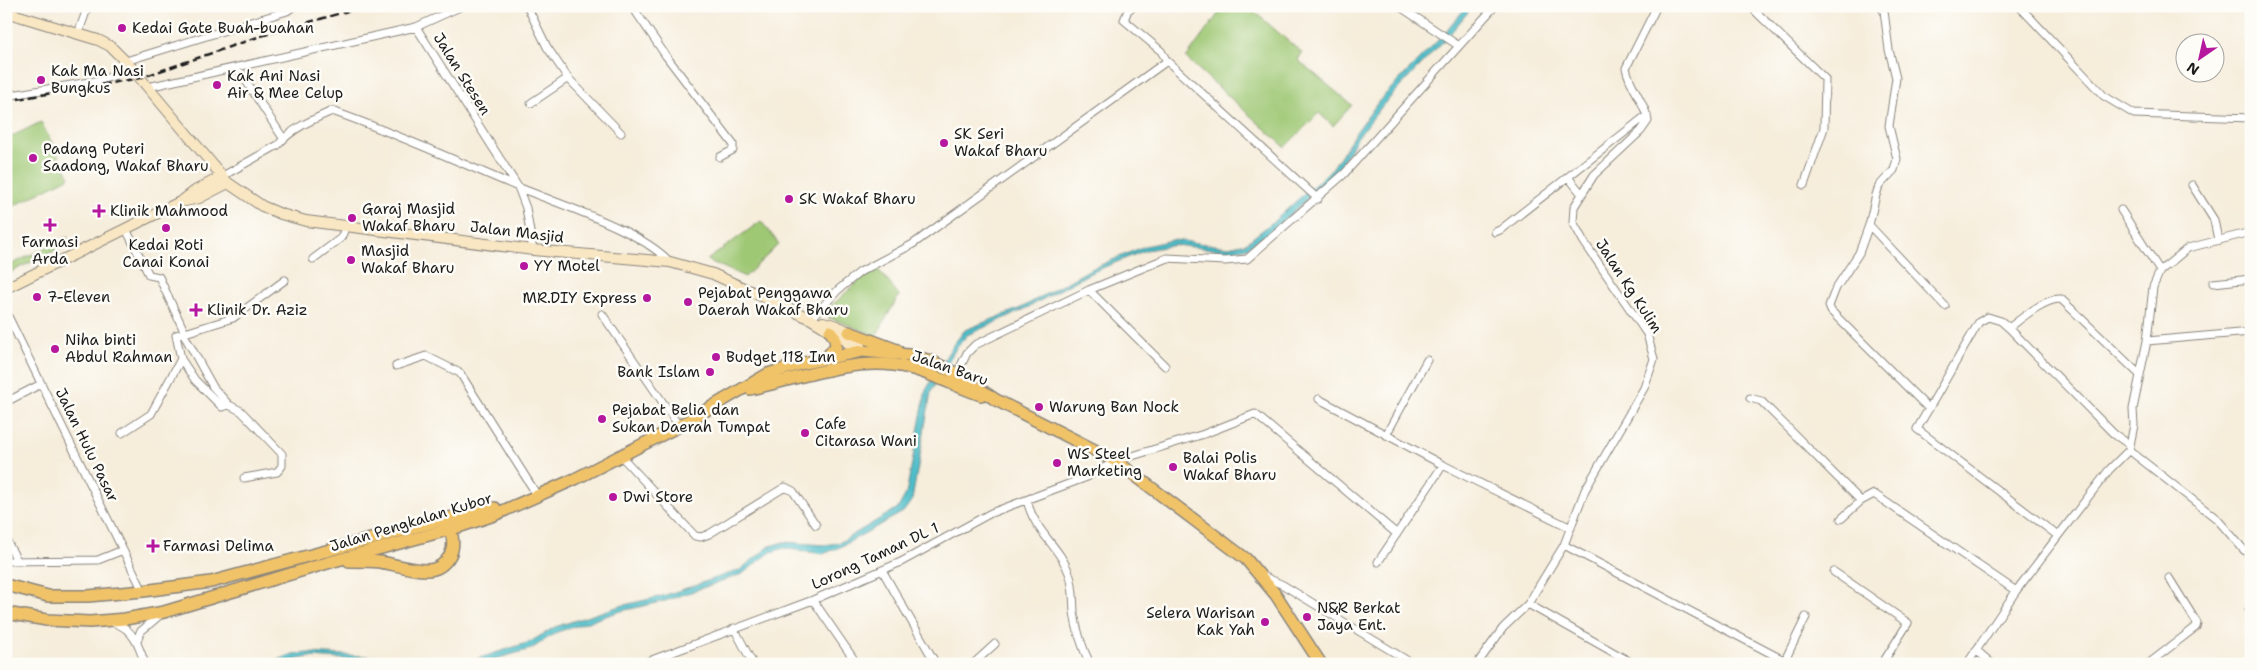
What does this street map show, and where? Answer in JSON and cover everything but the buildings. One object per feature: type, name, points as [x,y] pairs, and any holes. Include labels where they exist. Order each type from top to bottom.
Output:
[{"type":"main road","points":[[828,357],[836,346],[835,338],[830,330]]},
{"type":"main road","points":[[850,332],[909,355]]},
{"type":"main road","name":"Jalan Baru","points":[[518,503],[620,456],[679,426],[768,374],[828,357],[858,353],[909,355],[931,361],[957,374],[996,400]]},
{"type":"main road","points":[[836,369],[858,353],[880,364]]},
{"type":"main road","name":"Jalan Baru","points":[[741,391],[836,369],[880,364],[913,370],[996,400]]},
{"type":"main road","points":[[996,400],[1116,461],[1228,543],[1262,576],[1321,664]]},
{"type":"main road","name":"Jalan Pengkalan Kubor","points":[[6,594],[48,596],[143,591],[211,582],[436,521],[518,503]]},
{"type":"main road","name":"Jalan Pengkalan Kubor","points":[[6,613],[47,620],[107,621],[164,612],[334,561],[449,530],[494,515],[518,503]]},
{"type":"main road","points":[[334,561],[377,562],[425,571],[436,569],[446,562],[453,540],[446,525],[436,521]]},
{"type":"main road","name":"Jalan Pengkalan Kubor","points":[[6,585],[48,596]]},
{"type":"main road","name":"Jalan Pengkalan Kubor","points":[[6,609],[47,620]]},
{"type":"street","points":[[78,34],[88,6]]},
{"type":"street","points":[[6,96],[101,80],[116,75],[128,63],[287,10],[294,6]]},
{"type":"street","points":[[416,27],[462,6]]},
{"type":"street","points":[[527,6],[547,46],[568,78],[621,133]]},
{"type":"street","points":[[635,6],[636,12],[666,56],[733,144],[733,150],[720,157]]},
{"type":"street","points":[[1134,6],[1128,10],[1124,20],[1161,51],[1167,61],[1316,197]]},
{"type":"street","points":[[1399,6],[1460,46]]},
{"type":"street","points":[[957,374],[967,352],[975,345],[1090,290],[1167,258],[1225,261],[1247,259],[1344,174],[1495,6]]},
{"type":"street","points":[[1495,232],[1647,115],[1641,98],[1628,79],[1626,68],[1657,6]]},
{"type":"street","points":[[1750,6],[1826,79],[1824,128],[1804,185]]},
{"type":"street","points":[[1891,6],[1882,9],[1896,78],[1888,126],[1897,159],[1894,170],[1880,186],[1876,195],[1869,225],[1859,253],[1836,288],[1829,306],[1831,311],[1929,409]]},
{"type":"street","points":[[2019,6],[2104,96],[2134,114],[2251,118]]},
{"type":"street","name":"Jalan Masjid","points":[[6,12],[110,46],[128,63],[225,180],[243,194],[281,214],[306,221],[533,250],[670,262],[713,274],[810,319],[844,338],[858,353]]},
{"type":"street","name":"Jalan Stesen","points":[[148,87],[416,27],[518,187],[526,208],[533,250]]},
{"type":"street","points":[[810,319],[838,290],[860,272],[914,244],[1167,61]]},
{"type":"street","points":[[237,67],[283,138]]},
{"type":"street","points":[[531,104],[568,78]]},
{"type":"street","points":[[6,288],[182,201],[195,191],[225,180],[231,174],[278,145],[283,138],[302,125],[332,111],[370,124],[518,187],[583,212],[658,249],[670,262]]},
{"type":"street","name":"Jalan Kg Kulim","points":[[1477,664],[1503,628],[1528,604],[1564,545],[1585,490],[1644,388],[1654,359],[1647,334],[1584,242],[1573,222],[1574,207],[1581,193],[1594,175],[1641,131],[1648,121],[1647,115]]},
{"type":"street","points":[[1568,177],[1581,193]]},
{"type":"street","points":[[2192,186],[2214,220],[2218,240]]},
{"type":"street","points":[[2121,210],[2160,271]]},
{"type":"street","points":[[1869,225],[1945,306]]},
{"type":"street","points":[[313,259],[341,238],[346,226]]},
{"type":"street","points":[[126,229],[149,275],[159,277],[184,333],[212,387],[229,406],[241,412],[282,454],[282,466],[277,472],[244,478]]},
{"type":"street","points":[[1967,664],[2016,591],[2109,470],[2129,448],[2134,425],[2133,409],[2147,341],[2153,287],[2160,271],[2188,248],[2251,232]]},
{"type":"street","points":[[2213,283],[2251,279]]},
{"type":"street","points":[[229,406],[222,407],[195,380],[181,359],[176,335],[233,318],[285,280]]},
{"type":"street","points":[[1090,290],[1165,366]]},
{"type":"street","points":[[2009,328],[2032,310],[2054,300],[2061,299],[2140,375]]},
{"type":"street","name":"Jalan Hulu Pasar","points":[[6,312],[143,591]]},
{"type":"street","points":[[602,314],[679,426]]},
{"type":"street","points":[[2058,536],[1917,430],[1980,322],[1988,317],[2009,328],[2114,434],[2217,520],[2244,550],[2251,555]]},
{"type":"street","name":"Jalan Masjid","points":[[810,319],[832,324],[850,332]]},
{"type":"street","points":[[850,332],[860,344],[858,353]]},
{"type":"street","points":[[2147,341],[2251,332]]},
{"type":"street","points":[[396,366],[426,356],[460,372],[537,495]]},
{"type":"street","points":[[122,433],[150,414],[181,359]]},
{"type":"street","points":[[1386,435],[1427,360]]},
{"type":"street","points":[[6,402],[42,384]]},
{"type":"street","points":[[1750,398],[1761,401],[1861,501]]},
{"type":"street","points":[[1319,399],[1443,465],[1571,528]]},
{"type":"street","name":"Lorong Taman DL 1","points":[[641,664],[813,600],[918,555],[990,513],[1087,477],[1116,461],[1204,434],[1255,414],[1397,534]]},
{"type":"street","points":[[620,456],[695,536],[701,537],[708,534],[785,487],[793,491],[816,525]]},
{"type":"street","points":[[1378,562],[1443,465]]},
{"type":"street","points":[[1841,519],[1861,501],[1874,494],[2016,591]]},
{"type":"street","points":[[1027,500],[1030,514],[1037,528],[1061,556],[1070,574],[1074,590],[1074,613],[1090,664]]},
{"type":"street","points":[[6,540],[17,560]]},
{"type":"street","points":[[1564,545],[1788,662],[1806,617]]},
{"type":"street","points":[[6,562],[17,560],[98,560],[123,550]]},
{"type":"street","points":[[882,570],[936,664]]},
{"type":"street","points":[[1834,572],[1908,623],[1882,664]]},
{"type":"street","points":[[1262,576],[1283,585],[1413,664]]},
{"type":"street","points":[[2148,664],[2196,627],[2197,623],[2169,578]]},
{"type":"street","points":[[813,600],[858,664]]},
{"type":"street","points":[[1528,604],[1634,664]]},
{"type":"street","points":[[137,642],[140,632],[164,612]]},
{"type":"street","points":[[107,621],[122,625],[128,629],[137,642],[144,664]]},
{"type":"street","points":[[734,628],[753,664]]},
{"type":"street","points":[[973,664],[995,644]]},
{"type":"street","points":[[1976,650],[1992,664]]},
{"type":"green space","points":[[1224,6],[1248,6],[1302,53],[1298,60],[1352,105],[1333,126],[1319,113],[1285,147],[1186,58]]},
{"type":"green space","name":"Padang Puteri Saadong, Wakaf Bharu","points":[[41,122],[70,177],[6,210],[6,139]]},
{"type":"green space","points":[[761,221],[779,244],[745,277],[707,260]]},
{"type":"green space","points":[[67,237],[70,243],[7,274],[6,267]]},
{"type":"green space","points":[[877,268],[899,295],[876,336],[828,317],[827,310],[861,279]]},
{"type":"water","points":[[1467,6],[1473,6],[1448,36],[1383,105],[1357,138],[1337,172],[1276,227],[1248,247],[1231,251],[1175,245],[1146,250],[1090,273],[1023,310],[967,335],[956,348],[931,392],[912,500],[903,512],[840,547],[823,554],[784,548],[771,552],[742,574],[665,601],[621,611],[557,632],[531,649],[477,664],[425,664],[310,657],[268,664],[293,654],[309,653],[467,662],[530,642],[555,627],[620,606],[663,596],[740,570],[770,546],[784,542],[824,545],[839,543],[898,508],[906,494],[926,390],[953,345],[965,330],[1021,308],[1089,270],[1145,246],[1173,240],[1229,247],[1246,243],[1273,222],[1332,169],[1379,101],[1445,33]]},
{"type":"railway","points":[[6,101],[140,78],[258,37],[365,6]]},
{"type":"place","name":"Kedai Gate Buah-buahan","points":[[122,28]]},
{"type":"place","name":"Kak Ma Nasi Bungkus","points":[[41,80]]},
{"type":"place","name":"Kak Ani Nasi Air & Mee Celup","points":[[217,85]]},
{"type":"place","name":"SK Seri Wakaf Bharu","points":[[944,143]]},
{"type":"place","name":"Padang Puteri Saadong, Wakaf Bharu","points":[[33,158]]},
{"type":"place","name":"SK Wakaf Bharu","points":[[789,199]]},
{"type":"place","name":"Klinik Mahmood","points":[[99,211]]},
{"type":"place","name":"Garaj Masjid Wakaf Bharu","points":[[352,218]]},
{"type":"place","name":"Farmasi Arda","points":[[50,225]]},
{"type":"place","name":"Kedai Roti Canai Konai","points":[[166,228]]},
{"type":"place","name":"Masjid Wakaf Bharu","points":[[351,260]]},
{"type":"place","name":"YY Motel","points":[[524,266]]},
{"type":"place","name":"7-Eleven","points":[[37,297]]},
{"type":"place","name":"MR.DIY Express","points":[[647,298]]},
{"type":"place","name":"Pejabat Penggawa Daerah Wakaf Bharu","points":[[688,302]]},
{"type":"place","name":"Klinik Dr. Aziz","points":[[196,310]]},
{"type":"place","name":"Niha binti Abdul Rahman","points":[[55,349]]},
{"type":"place","name":"Budget 118 Inn","points":[[716,357]]},
{"type":"place","name":"Bank Islam","points":[[710,372]]},
{"type":"place","name":"Warung Ban Nock","points":[[1039,407]]},
{"type":"place","name":"Pejabat Belia dan Sukan Daerah Tumpat","points":[[602,419]]},
{"type":"place","name":"Cafe Citarasa Wani","points":[[805,433]]},
{"type":"place","name":"WS Steel Marketing","points":[[1057,463]]},
{"type":"place","name":"Balai Polis Wakaf Bharu","points":[[1173,467]]},
{"type":"place","name":"Dwi Store","points":[[613,497]]},
{"type":"place","name":"Farmasi Delima","points":[[153,546]]},
{"type":"place","name":"N&R Berkat Jaya Ent.","points":[[1307,617]]},
{"type":"place","name":"Selera Warisan Kak Yah","points":[[1265,622]]}]
